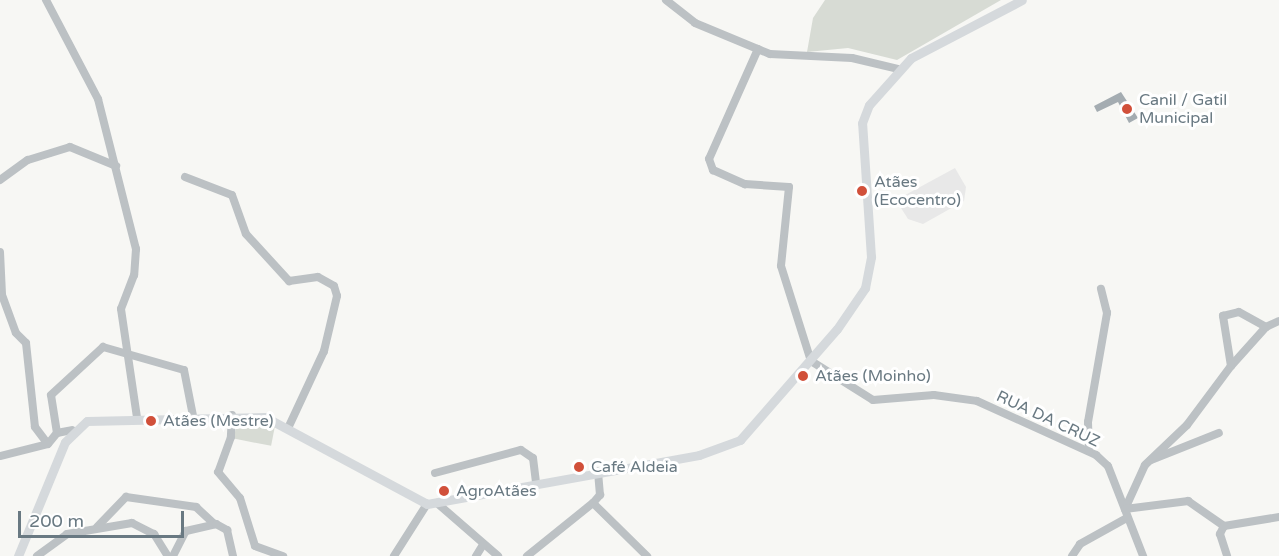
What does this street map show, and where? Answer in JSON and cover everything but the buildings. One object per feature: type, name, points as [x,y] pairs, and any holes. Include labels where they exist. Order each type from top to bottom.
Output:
[{"type":"main road","points":[[18,556],[72,430],[87,421],[232,415],[265,417],[288,426],[427,504],[536,480],[699,455],[740,441],[811,361],[865,288],[870,257],[862,123],[898,69],[925,49],[1022,0]]},
{"type":"street","points":[[46,0],[98,99],[136,249],[134,275],[121,309],[137,418]]},
{"type":"street","points":[[666,0],[695,23],[758,49],[811,60],[852,58],[898,69]]},
{"type":"street","points":[[758,49],[712,148],[713,170],[745,184],[789,187],[781,266],[811,361]]},
{"type":"street","points":[[0,180],[28,160],[70,147],[116,166]]},
{"type":"street","points":[[185,177],[232,195],[246,234],[289,280],[318,277],[334,286],[338,296],[324,351],[288,426]]},
{"type":"street","points":[[0,252],[5,306],[26,343],[35,428],[48,444]]},
{"type":"street","points":[[1089,451],[1088,422],[1107,313],[1101,289]]},
{"type":"street","points":[[1231,366],[1223,316],[1239,312],[1266,327]]},
{"type":"street","points":[[1126,514],[1149,461],[1187,425],[1231,366],[1266,327],[1279,321]]},
{"type":"street","points":[[57,433],[50,402],[55,386],[96,350],[113,347],[188,374],[193,416]]},
{"type":"street","name":"RUA DA CRUZ","points":[[811,361],[873,400],[934,395],[977,401],[1089,451],[1108,466],[1143,556]]},
{"type":"street","points":[[232,415],[231,437],[218,472],[240,498],[255,546],[282,556]]},
{"type":"street","points":[[0,456],[48,444],[57,433],[72,430]]},
{"type":"street","points":[[1149,461],[1219,433]]},
{"type":"street","points":[[435,473],[521,450],[533,458],[536,480]]},
{"type":"street","points":[[527,556],[600,495],[598,471]]},
{"type":"street","points":[[97,527],[126,497],[196,507],[214,524],[227,531],[233,556]]},
{"type":"street","points":[[1072,556],[1080,544],[1126,514],[1188,501],[1224,526],[1279,517]]},
{"type":"street","points":[[437,503],[498,556]]},
{"type":"street","points":[[593,503],[647,556]]},
{"type":"street","points":[[394,556],[427,504]]},
{"type":"street","points":[[173,556],[186,531],[214,524]]},
{"type":"street","points":[[37,556],[67,534],[97,527],[143,525],[168,556]]},
{"type":"street","points":[[1224,526],[1220,534],[1227,556]]},
{"type":"street","points":[[476,556],[483,545]]},
{"type":"shaded area","points":[[825,0],[1001,0],[897,60],[848,48],[807,52],[813,18]]},
{"type":"shaded area","points":[[955,168],[966,187],[964,201],[923,224],[908,219],[896,200]]},
{"type":"shaded area","points":[[238,417],[275,424],[271,446],[234,439]]},
{"type":"place","name":"Canil / Gatil Municipal","points":[[1127,109]]},
{"type":"place","name":"Atães (Ecocentro)","points":[[862,191]]},
{"type":"place","name":"Atães (Moinho)","points":[[803,376]]},
{"type":"place","name":"Atães (Mestre)","points":[[151,421]]},
{"type":"place","name":"Café Aldeia","points":[[579,467]]},
{"type":"place","name":"AgroAtães","points":[[444,491]]}]
